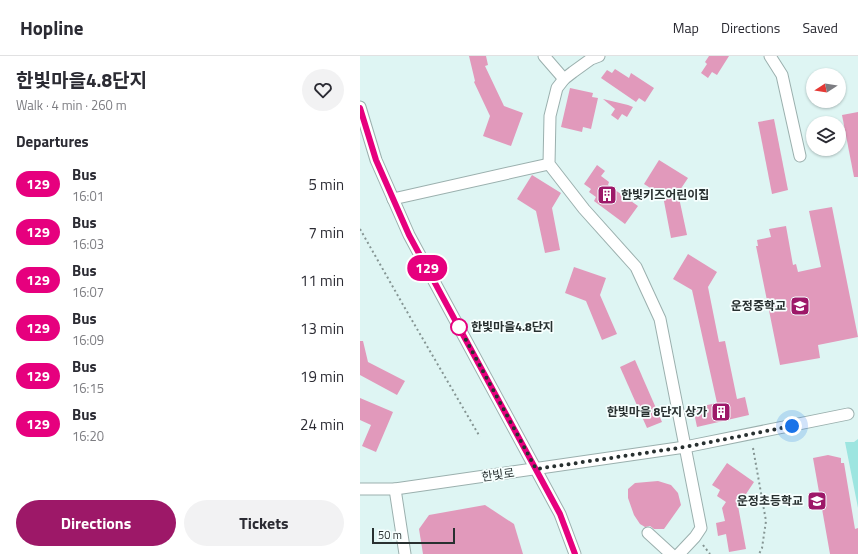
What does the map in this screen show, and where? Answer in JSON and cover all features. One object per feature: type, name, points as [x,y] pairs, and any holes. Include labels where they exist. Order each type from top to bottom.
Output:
[{"type":"street","points":[[544,56],[564,79]]},
{"type":"street","points":[[599,56],[591,59],[564,79],[557,88],[550,116],[549,164],[584,209],[636,267],[660,319],[701,528],[695,537],[679,554]]},
{"type":"street","points":[[770,56],[782,75],[800,156]]},
{"type":"street","points":[[360,108],[376,160],[409,235],[560,514],[575,554]]},
{"type":"street","points":[[393,200],[549,164]]},
{"type":"street","name":"한빛로","points":[[360,489],[395,489],[685,447],[848,414]]},
{"type":"street","points":[[395,489],[405,554]]},
{"type":"street","points":[[648,533],[671,554]]},
{"type":"path","points":[[360,228],[480,437]]},
{"type":"path","points":[[753,448],[766,521],[762,548],[758,554]]},
{"type":"shaded area","points":[[858,439],[858,508],[845,442],[854,442]]},
{"type":"building","points":[[469,56],[486,56],[488,65],[485,66],[504,106],[523,113],[511,146],[483,136],[490,116],[474,82]]},
{"type":"building","points":[[709,56],[729,56],[717,75],[712,72],[708,78],[701,73],[707,64],[705,62]]},
{"type":"building","points":[[615,69],[629,78],[631,73],[654,88],[645,102],[639,98],[636,102],[601,78],[607,70],[612,73]]},
{"type":"building","points":[[570,88],[593,93],[592,97],[598,98],[591,129],[583,127],[582,132],[561,127]]},
{"type":"building","points":[[603,99],[633,107],[627,117],[622,114],[618,120],[611,115],[615,109]]},
{"type":"building","points":[[858,112],[858,177],[854,177],[846,136],[846,116],[842,115]]},
{"type":"building","points":[[774,119],[788,190],[772,194],[758,122]]},
{"type":"building","points":[[659,160],[688,178],[678,193],[687,235],[671,238],[663,196],[644,184]]},
{"type":"building","name":"한빛키즈어린이집","points":[[597,165],[605,171],[601,176],[609,182],[608,185],[638,206],[625,224],[594,201],[596,197],[589,192],[591,189],[584,184]]},
{"type":"building","points":[[532,175],[561,193],[552,208],[560,250],[545,253],[536,211],[517,199]]},
{"type":"building","points":[[832,207],[858,337],[818,345],[820,358],[780,365],[756,246],[758,246],[757,240],[771,237],[769,229],[786,226],[793,265],[796,264],[798,272],[821,267],[809,211]]},
{"type":"building","points":[[688,254],[717,272],[708,287],[719,342],[725,341],[737,399],[745,397],[749,415],[697,427],[693,408],[717,403],[692,290],[673,279]]},
{"type":"building","points":[[574,267],[606,278],[600,295],[617,334],[602,340],[586,301],[565,293]]},
{"type":"building","points":[[360,341],[363,341],[368,362],[405,381],[397,395],[360,375]]},
{"type":"building","points":[[635,360],[662,422],[647,428],[620,367]]},
{"type":"building","points":[[360,398],[393,412],[376,452],[362,446],[371,425],[360,420]]},
{"type":"building","points":[[828,455],[841,458],[841,463],[844,463],[855,529],[858,528],[858,554],[830,554],[813,458]]},
{"type":"building","points":[[727,463],[754,482],[738,506],[746,549],[729,552],[726,534],[718,536],[716,523],[725,521],[722,508],[726,502],[717,496],[720,490],[712,485]]},
{"type":"building","points":[[658,481],[671,485],[678,493],[681,505],[664,529],[654,529],[650,526],[645,527],[640,524],[634,515],[628,498],[628,489],[635,483]]},
{"type":"building","points":[[485,505],[514,524],[523,554],[423,554],[419,529],[429,515]]},
{"type":"bus line","name":"129","points":[[360,108],[376,160],[409,235],[560,514],[575,554]]},
{"type":"place","name":"한빛키즈어린이집","points":[[607,195]]},
{"type":"place","name":"운정중학교","points":[[800,306]]},
{"type":"place","name":"한빛마을4.8단지","points":[[459,327]]},
{"type":"place","name":"한빛마을 8단지 상가","points":[[721,412]]},
{"type":"place","name":"운정초등학교","points":[[817,501]]},
{"type":"route","points":[[459,327],[536,469],[685,447],[792,426]]}]
